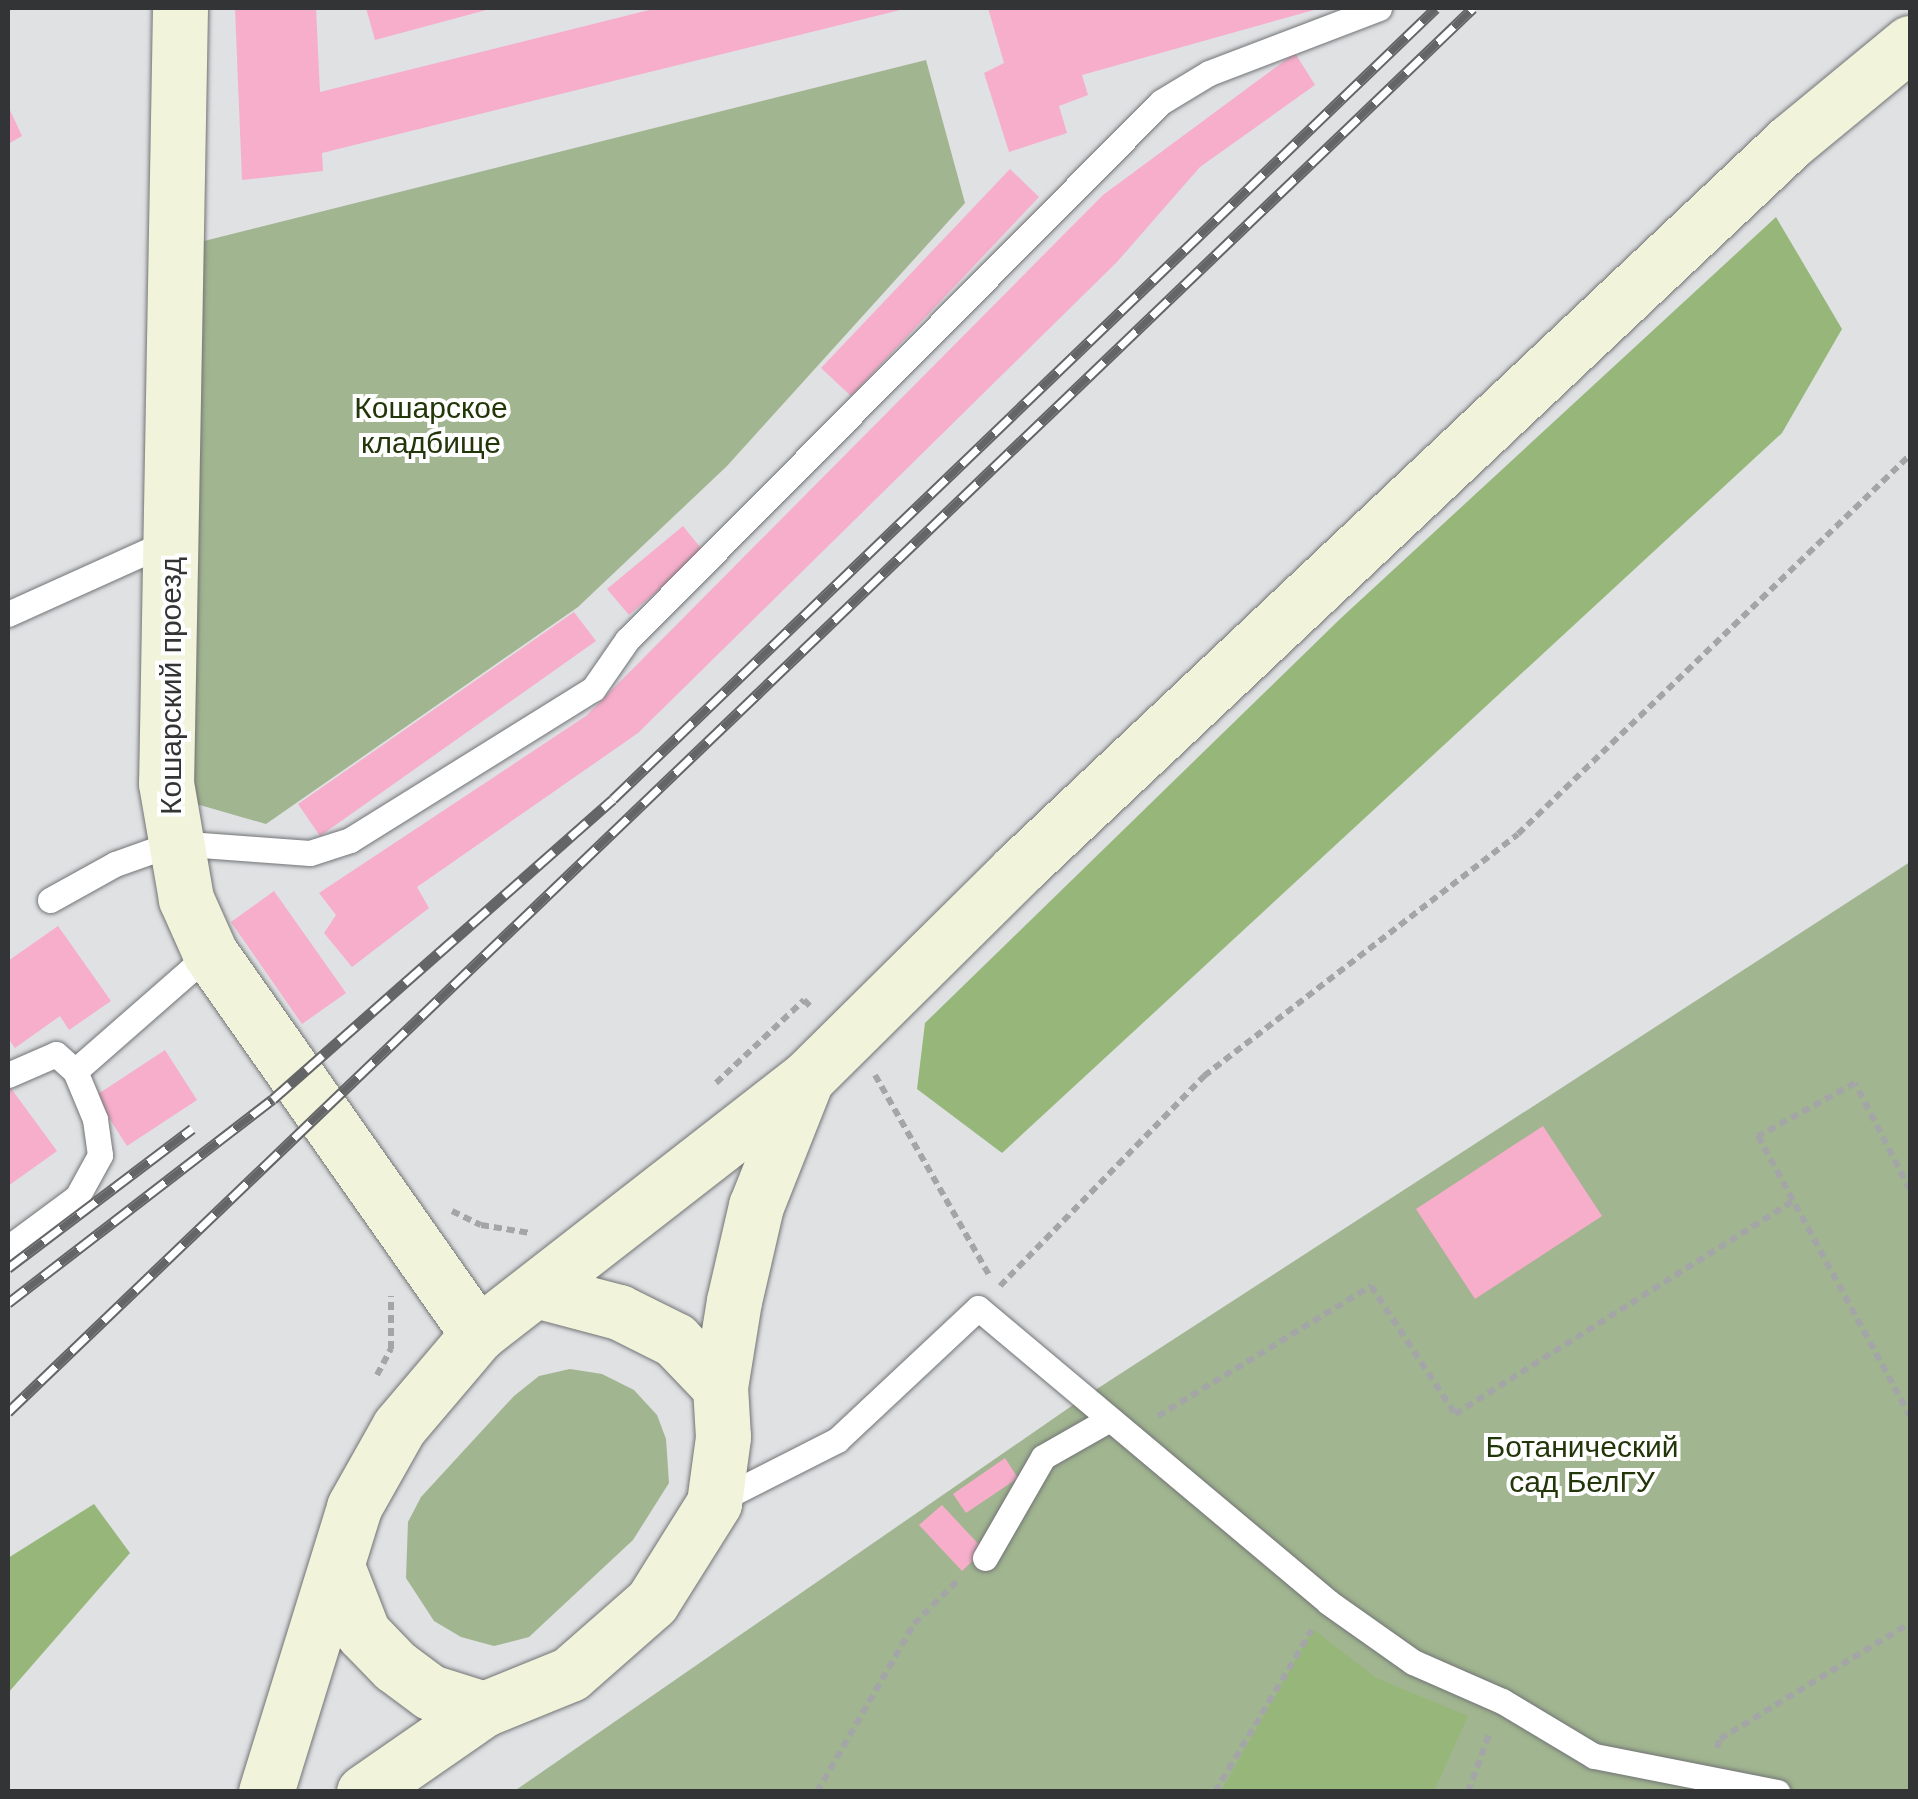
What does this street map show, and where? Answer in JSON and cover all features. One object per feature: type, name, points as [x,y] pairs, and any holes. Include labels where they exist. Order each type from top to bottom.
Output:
[{"type":"main road","name":"Кошарский проезд","points":[[180,8],[166,783],[186,899],[210,953],[478,1334]]},
{"type":"main road","points":[[266,1792],[338,1569],[354,1507],[399,1428],[478,1334],[540,1291],[825,1059],[1791,141],[1910,44]]},
{"type":"main road","points":[[364,1792],[484,1709],[570,1674],[652,1602],[714,1503],[724,1437],[720,1387],[756,1206],[825,1059]]},
{"type":"main road","points":[[540,1291],[619,1312],[675,1340],[720,1387]]},
{"type":"main road","points":[[338,1569],[362,1633],[395,1666],[430,1692],[484,1709]]},
{"type":"lane","points":[[50,900],[115,864],[174,843],[310,853],[350,840],[593,689],[627,640],[1161,102],[1209,73],[1379,8]]},
{"type":"lane","points":[[8,614],[170,541]]},
{"type":"lane","points":[[75,1070],[210,953]]},
{"type":"lane","points":[[8,1075],[56,1054],[75,1070],[96,1118],[100,1155],[77,1197],[8,1248]]},
{"type":"lane","points":[[714,1503],[837,1440],[978,1308],[1328,1602],[1413,1662],[1502,1701],[1594,1756],[1707,1783],[1776,1792]]},
{"type":"lane","points":[[984,1558],[1043,1457],[1110,1420]]},
{"type":"path","points":[[978,1308],[1204,1076],[1518,834],[1910,455]]},
{"type":"path","points":[[705,1094],[804,1000],[825,1059],[870,1068],[998,1287],[1011,1300]]},
{"type":"path","points":[[1910,1190],[1855,1083],[1758,1136],[1910,1416]]},
{"type":"path","points":[[438,1200],[481,1225],[514,1234],[545,1232]]},
{"type":"path","points":[[1152,1420],[1371,1286],[1455,1414],[1793,1201]]},
{"type":"path","points":[[374,1380],[391,1348],[393,1301],[386,1285]]},
{"type":"path","points":[[818,1792],[914,1624],[984,1558]]},
{"type":"path","points":[[1215,1792],[1328,1602]]},
{"type":"path","points":[[1707,1783],[1720,1739],[1910,1622]]},
{"type":"path","points":[[1468,1792],[1502,1701]]},
{"type":"green space","name":"Кошарское кладбище","points":[[926,60],[965,203],[727,466],[578,607],[266,824],[186,801],[200,242]]},
{"type":"green space","points":[[1776,217],[1842,329],[1782,433],[1002,1153],[917,1089],[925,1023],[1340,619]]},
{"type":"green space","name":"Ботанический сад БелГУ","points":[[1910,862],[1910,1791],[513,1792],[1086,1396]]},
{"type":"green space","points":[[570,1369],[602,1374],[634,1390],[657,1415],[666,1439],[669,1483],[633,1540],[529,1637],[494,1646],[461,1637],[434,1621],[406,1578],[408,1522],[421,1497],[514,1396],[539,1376]]},
{"type":"green space","points":[[94,1504],[130,1553],[8,1693],[8,1558]]},
{"type":"green space","points":[[1313,1629],[1376,1678],[1468,1716],[1434,1791],[1221,1791]]},
{"type":"building","points":[[235,8],[316,8],[320,92],[657,8],[904,9],[322,153],[323,171],[242,180]]},
{"type":"building","points":[[366,8],[490,8],[490,9],[375,40]]},
{"type":"building","points":[[988,8],[1321,8],[1082,75],[1088,95],[1059,106],[1067,133],[1009,152],[984,73],[1004,63]]},
{"type":"building","points":[[1295,53],[1315,85],[1200,167],[1117,262],[638,733],[417,887],[429,908],[352,967],[324,933],[336,915],[319,893],[586,716],[1103,195]]},
{"type":"building","points":[[8,106],[22,136],[8,144]]},
{"type":"building","points":[[1010,169],[1039,197],[851,396],[821,368]]},
{"type":"building","points":[[683,526],[704,552],[629,615],[607,589]]},
{"type":"building","points":[[574,612],[596,641],[320,836],[298,804]]},
{"type":"building","points":[[274,891],[346,993],[302,1024],[231,922]]},
{"type":"building","points":[[58,926],[111,1001],[69,1030],[60,1016],[15,1048],[8,1038],[8,961]]},
{"type":"building","points":[[165,1050],[197,1100],[127,1146],[95,1096]]},
{"type":"building","points":[[8,1088],[57,1151],[8,1186]]},
{"type":"building","points":[[1543,1126],[1602,1216],[1475,1299],[1416,1209]]},
{"type":"building","points":[[1005,1458],[1018,1478],[966,1513],[953,1494]]},
{"type":"building","points":[[942,1505],[984,1550],[962,1571],[919,1525]]},
{"type":"railway","points":[[8,1303],[273,1099],[613,799],[1436,8]]},
{"type":"railway","points":[[8,1412],[1473,8]]},
{"type":"railway","points":[[8,1268],[192,1129]]}]
